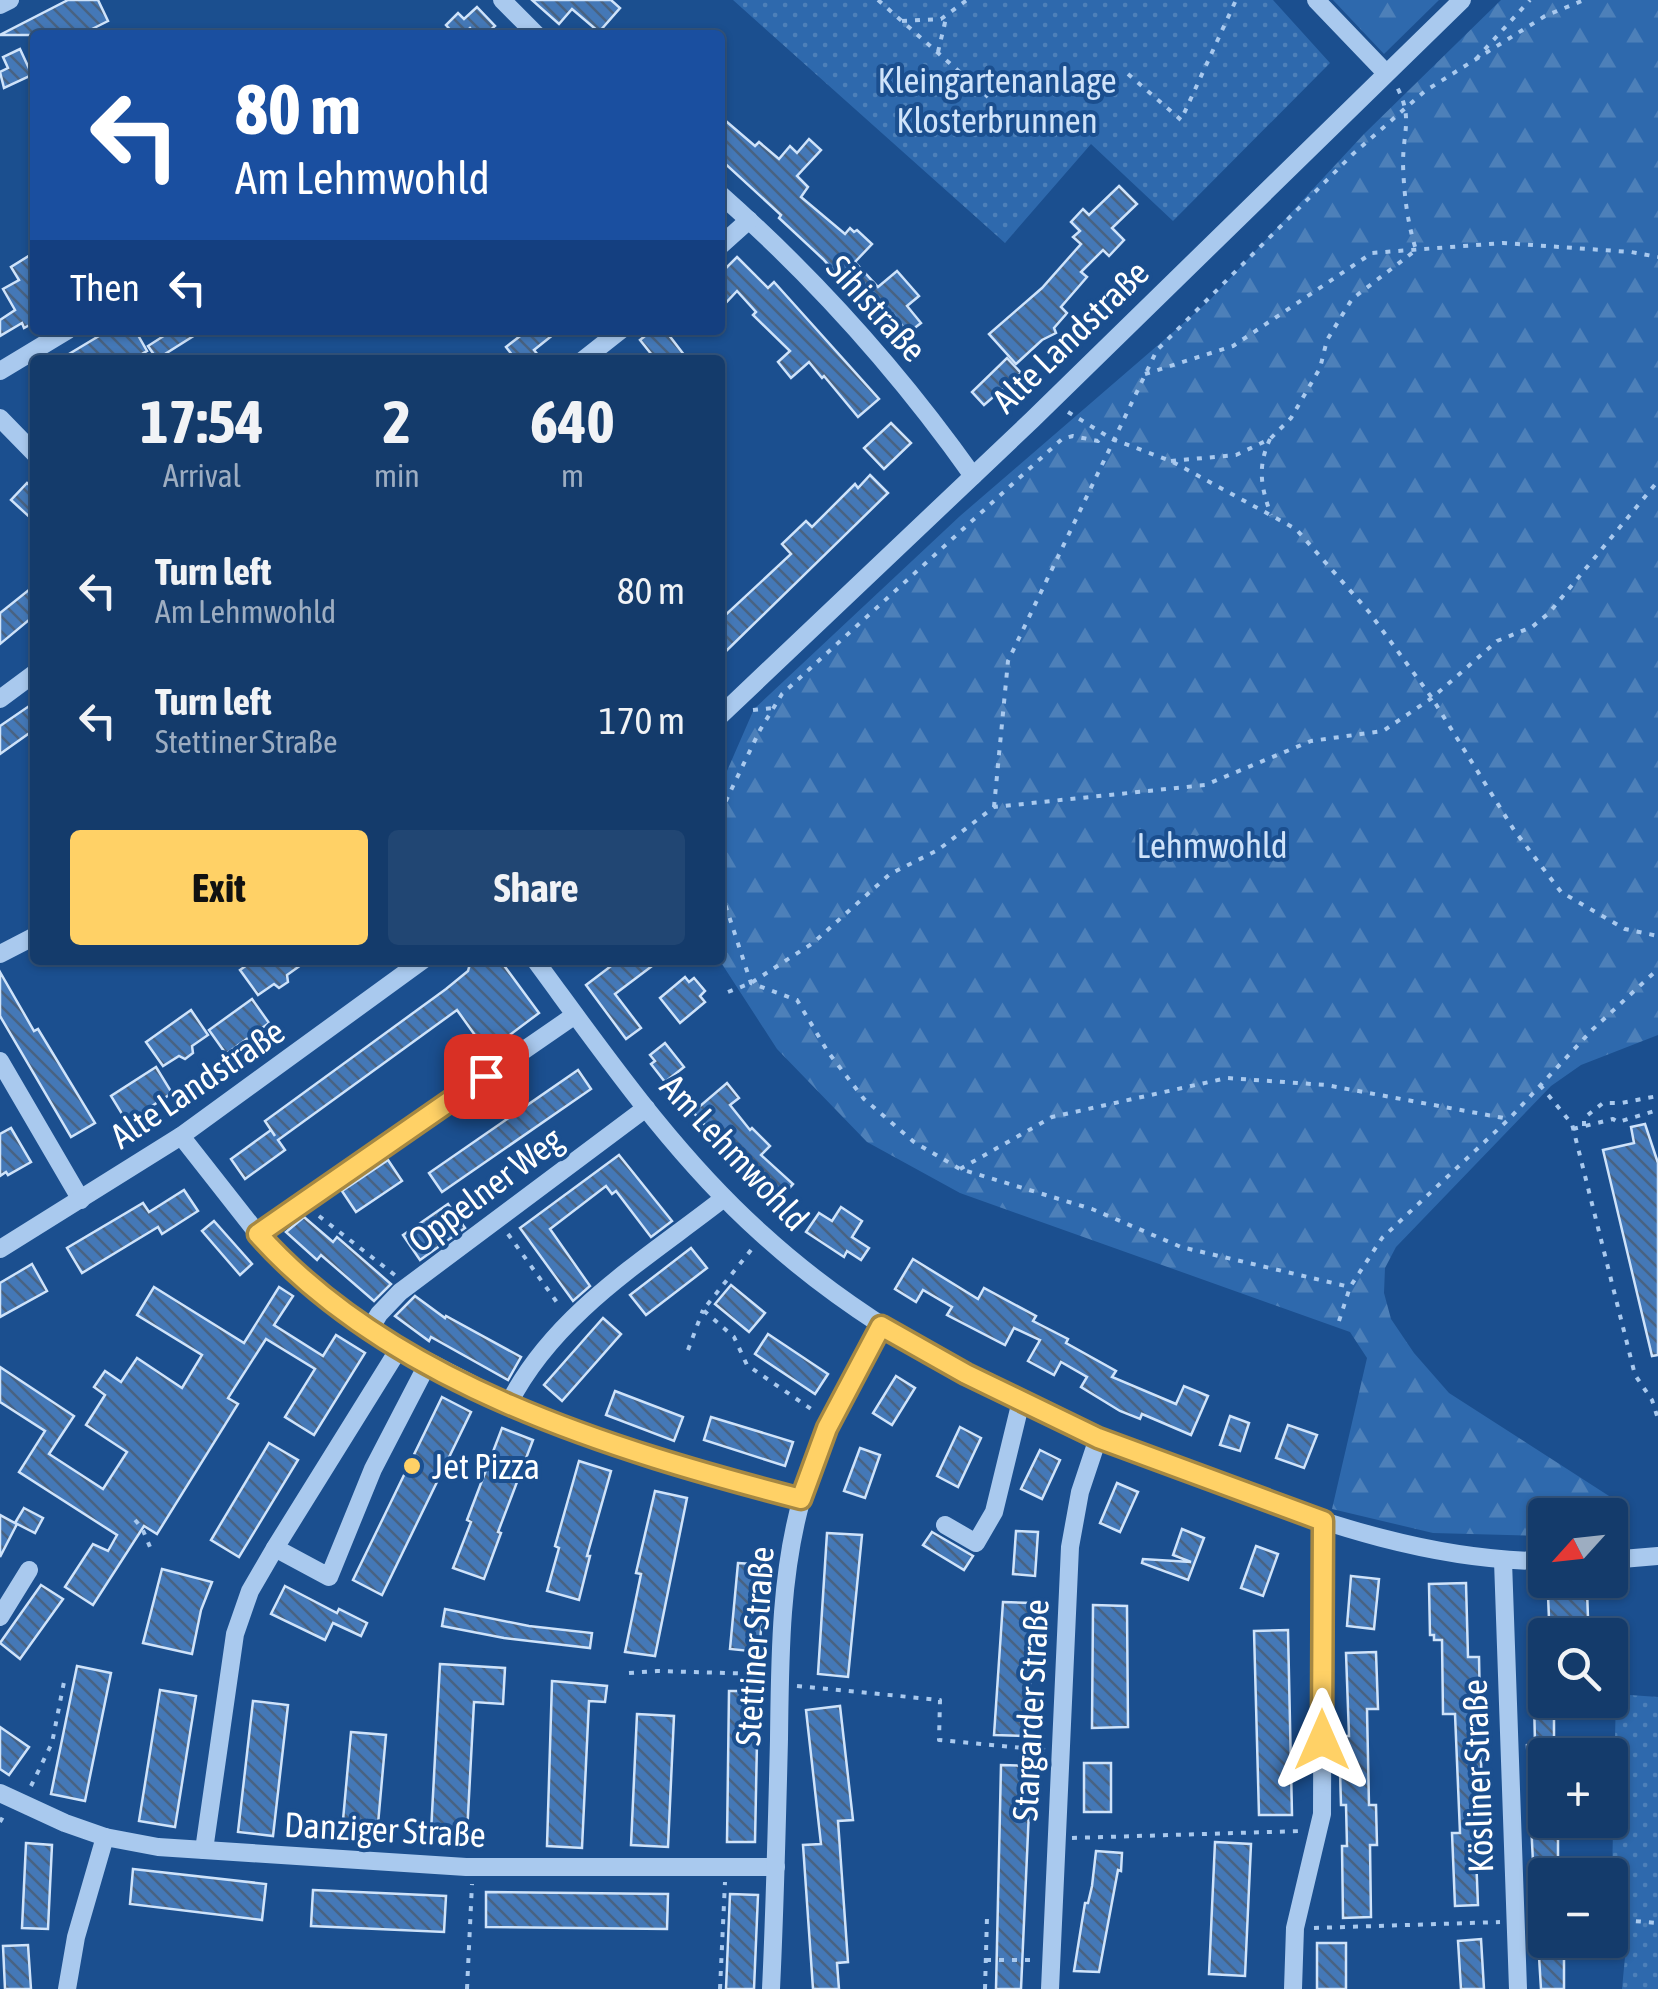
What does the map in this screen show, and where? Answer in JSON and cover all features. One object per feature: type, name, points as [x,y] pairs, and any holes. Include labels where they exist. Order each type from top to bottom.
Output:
[{"type":"street","points":[[0,5],[10,0]]},
{"type":"street","points":[[502,0],[528,30]]},
{"type":"street","points":[[1316,0],[1392,80]]},
{"type":"street","name":"Alte Landstraße","points":[[725,711],[1392,80],[1462,0]]},
{"type":"street","name":"Sihistraße","points":[[725,198],[868,341],[973,476]]},
{"type":"street","points":[[725,242],[749,220]]},
{"type":"street","points":[[0,371],[60,335]]},
{"type":"street","points":[[589,355],[615,335]]},
{"type":"street","points":[[0,418],[30,449]]},
{"type":"street","points":[[0,700],[30,677]]},
{"type":"street","points":[[0,954],[30,939]]},
{"type":"street","name":"Alte Landstraße","points":[[0,1249],[180,1136],[416,965]]},
{"type":"street","name":"Am Lehmwohld","points":[[538,965],[646,1108],[724,1198],[763,1236],[881,1326],[1098,1438],[1323,1521],[1402,1543],[1504,1561],[1528,1561]]},
{"type":"street","points":[[258,1234],[575,1014]]},
{"type":"street","points":[[0,1061],[80,1200]]},
{"type":"street","name":"Oppelner Weg","points":[[370,1329],[404,1289],[646,1108]]},
{"type":"street","points":[[180,1136],[258,1234],[318,1292],[400,1347],[509,1403],[604,1443],[801,1499]]},
{"type":"street","points":[[509,1403],[533,1361],[570,1320],[724,1198]]},
{"type":"street","name":"Stettiner Straße","points":[[771,1989],[784,1602],[801,1499],[830,1422],[881,1326]]},
{"type":"street","points":[[204,1850],[235,1634],[243,1606],[400,1347]]},
{"type":"street","points":[[275,1548],[329,1577],[373,1469],[428,1363]]},
{"type":"street","points":[[945,1525],[976,1543],[994,1512],[1021,1401]]},
{"type":"street","name":"Stargarder Straße","points":[[1050,1989],[1070,1547],[1080,1492],[1098,1438]]},
{"type":"street","points":[[1293,1989],[1294,1928],[1322,1814],[1323,1521]]},
{"type":"street","points":[[1628,1558],[1658,1556]]},
{"type":"street","name":"Kösliner Straße","points":[[1504,1561],[1518,1989]]},
{"type":"street","points":[[0,1617],[28,1570]]},
{"type":"street","name":"Danziger Straße","points":[[0,1793],[105,1837],[158,1847],[473,1868],[776,1867]]},
{"type":"street","points":[[67,1989],[76,1937],[105,1837]]},
{"type":"path","points":[[878,0],[988,97]]},
{"type":"path","points":[[902,21],[923,22],[947,16],[967,0]]},
{"type":"path","points":[[1128,74],[1181,120],[1236,0]]},
{"type":"path","points":[[1473,63],[1530,0]]},
{"type":"path","points":[[994,808],[1008,660],[1157,350],[1341,166],[1425,91],[1545,16],[1584,0]]},
{"type":"path","points":[[938,52],[947,16]]},
{"type":"path","points":[[1392,80],[1408,107],[1403,160],[1406,217],[1416,250]]},
{"type":"path","points":[[1145,374],[1233,346],[1372,253],[1502,243],[1631,252],[1658,258]]},
{"type":"path","points":[[1271,515],[1260,486],[1262,457],[1270,439],[1290,418],[1320,368],[1327,340],[1352,300],[1416,250]]},
{"type":"path","points":[[1052,400],[1112,439],[1171,461],[1296,529],[1357,598],[1432,698],[1514,830],[1561,892],[1625,929],[1658,936]]},
{"type":"path","points":[[725,804],[782,694],[1062,439],[1073,436],[1098,440],[1103,434]]},
{"type":"path","points":[[1171,461],[1236,455],[1270,439]]},
{"type":"path","points":[[728,992],[750,984],[813,943],[890,874],[938,850],[994,808],[1204,785],[1311,741],[1382,731],[1432,698],[1497,640],[1532,627],[1549,613],[1658,481]]},
{"type":"path","points":[[725,904],[750,984]]},
{"type":"path","points":[[1338,1321],[1350,1287],[1382,1238],[1509,1119],[1592,1030],[1658,969]]},
{"type":"path","points":[[750,984],[797,1000],[828,1052],[864,1098],[914,1142],[960,1169],[1092,1209],[1182,1247],[1350,1287]]},
{"type":"path","points":[[960,1169],[1052,1117],[1227,1078],[1326,1085],[1509,1119]]},
{"type":"path","points":[[1540,1086],[1573,1129],[1635,1374],[1652,1400],[1658,1419]]},
{"type":"path","points":[[1584,1126],[1584,1118],[1598,1104],[1658,1096]]},
{"type":"path","points":[[1573,1129],[1658,1110]]},
{"type":"path","points":[[304,1203],[398,1277],[404,1289]]},
{"type":"path","points":[[498,1220],[570,1320]]},
{"type":"path","points":[[688,1350],[702,1310],[763,1236]]},
{"type":"path","points":[[702,1310],[734,1337],[747,1365],[830,1422]]},
{"type":"path","points":[[135,1520],[154,1554]]},
{"type":"path","points":[[629,1674],[656,1671],[780,1680],[940,1700],[939,1740],[1059,1752]]},
{"type":"path","points":[[22,1804],[52,1743],[64,1682]]},
{"type":"path","points":[[1056,1838],[1317,1830]]},
{"type":"path","points":[[467,1989],[473,1868]]},
{"type":"path","points":[[720,1989],[726,1868]]},
{"type":"path","points":[[985,1989],[988,1917]]},
{"type":"path","points":[[1628,1920],[1658,1923]]},
{"type":"path","points":[[1294,1928],[1528,1921]]},
{"type":"path","points":[[986,1960],[1052,1960]]},
{"type":"green space","name":"Kleingartenanlage Klosterbrunnen","points":[[733,0],[1273,0],[1330,63],[1173,221],[1091,144],[1005,243]]},
{"type":"green space","points":[[1333,0],[1439,0],[1384,54]]},
{"type":"green space","name":"Lehmwohld","points":[[1501,0],[1658,0],[1658,1035],[1581,1065],[1551,1086],[1396,1247],[1385,1268],[1384,1293],[1391,1319],[1449,1393],[1612,1498],[1528,1498],[1528,1536],[1433,1533],[1332,1509],[1367,1358],[1350,1332],[960,1193],[867,1142],[777,1049],[723,965],[725,776],[754,709],[960,516],[1209,301],[1364,134]]},
{"type":"green space","points":[[1628,1695],[1658,1697],[1658,1989],[1622,1989],[1625,1958],[1628,1958],[1628,1858],[1612,1858],[1613,1838],[1628,1838],[1628,1738],[1615,1738],[1615,1718],[1628,1718]]},
{"type":"building","points":[[68,0],[98,0],[108,21],[90,30],[30,30],[30,35],[0,35]]},
{"type":"building","points":[[532,0],[611,0],[620,8],[601,30],[572,9],[559,24]]},
{"type":"building","points":[[477,7],[495,26],[491,30],[450,30],[446,25],[458,13],[464,19]]},
{"type":"building","points":[[20,49],[30,76],[4,88],[0,72],[8,68],[3,57]]},
{"type":"building","points":[[725,120],[755,146],[759,142],[779,159],[790,146],[797,153],[809,139],[821,150],[797,176],[808,187],[801,197],[845,234],[850,228],[857,230],[872,244],[855,262],[878,287],[897,271],[919,296],[907,306],[921,323],[908,333],[894,315],[882,325],[823,259],[779,218],[781,215],[725,164]]},
{"type":"building","points":[[1119,186],[1137,204],[1112,228],[1124,240],[1109,256],[1103,250],[1081,272],[1087,277],[1061,307],[1067,313],[1054,328],[1056,333],[1042,340],[1016,364],[989,334],[1042,288],[1081,244],[1073,237],[1080,231],[1071,222],[1083,209],[1089,215]]},
{"type":"building","points":[[30,255],[30,325],[24,328],[22,323],[0,336],[0,320],[15,310],[3,289],[19,280],[11,267]]},
{"type":"building","points":[[737,257],[768,288],[774,282],[879,399],[858,417],[809,362],[791,378],[778,362],[790,351],[753,315],[756,312],[737,291],[725,304],[725,269]]},
{"type":"building","points":[[101,335],[138,335],[147,351],[140,355],[67,355]]},
{"type":"building","points":[[165,335],[195,335],[163,355],[154,355],[148,346]]},
{"type":"building","points":[[522,335],[553,335],[534,350],[538,355],[512,355],[506,347]]},
{"type":"building","points":[[669,335],[684,355],[652,355],[640,340],[645,336]]},
{"type":"building","points":[[1007,358],[1021,373],[984,405],[972,392]]},
{"type":"building","points":[[891,423],[911,443],[884,469],[864,448]]},
{"type":"building","points":[[870,475],[888,493],[725,652],[725,615],[791,554],[782,544],[806,521],[812,527],[855,484],[858,488]]},
{"type":"building","points":[[27,483],[30,486],[30,517],[11,500]]},
{"type":"building","points":[[30,589],[30,619],[0,644],[0,613]]},
{"type":"building","points":[[30,705],[30,733],[0,754],[0,726]]},
{"type":"building","points":[[247,965],[301,965],[287,975],[288,982],[279,988],[274,984],[258,995],[240,970]]},
{"type":"building","points":[[470,965],[504,965],[539,1013],[487,1052],[457,1010],[278,1140],[285,1150],[245,1179],[231,1159],[271,1130],[265,1121],[468,971]]},
{"type":"building","points":[[612,965],[653,965],[615,994],[641,1028],[626,1039],[586,985]]},
{"type":"building","points":[[0,972],[95,1123],[71,1137],[0,1016]]},
{"type":"building","points":[[685,977],[689,982],[694,978],[705,991],[700,996],[705,1002],[680,1023],[660,998]]},
{"type":"building","points":[[252,999],[269,1023],[226,1054],[209,1030]]},
{"type":"building","points":[[191,1010],[208,1035],[192,1046],[193,1053],[185,1059],[179,1056],[163,1066],[146,1042]]},
{"type":"building","points":[[665,1043],[684,1067],[665,1082],[651,1064],[655,1061],[650,1055]]},
{"type":"building","points":[[156,1067],[172,1093],[127,1122],[111,1096]]},
{"type":"building","points":[[578,1070],[591,1089],[442,1192],[429,1173]]},
{"type":"building","points":[[727,1083],[739,1098],[730,1105],[750,1130],[770,1146],[761,1155],[793,1184],[776,1203],[693,1112]]},
{"type":"building","points":[[1645,1124],[1658,1163],[1658,1355],[1652,1356],[1603,1150],[1634,1143],[1631,1127]]},
{"type":"building","points":[[11,1128],[31,1162],[0,1176],[0,1134]]},
{"type":"building","points":[[619,1155],[672,1221],[651,1237],[616,1191],[612,1194],[606,1186],[550,1229],[590,1286],[573,1301],[520,1228]]},
{"type":"building","points":[[388,1160],[402,1181],[356,1212],[342,1191]]},
{"type":"building","points":[[184,1190],[198,1211],[162,1234],[158,1227],[82,1273],[67,1248],[143,1203],[149,1212]]},
{"type":"building","points":[[448,1204],[465,1228],[420,1260],[403,1235]]},
{"type":"building","points":[[841,1207],[862,1221],[852,1237],[869,1248],[861,1260],[847,1251],[844,1257],[806,1232],[819,1213],[832,1221]]},
{"type":"building","points":[[304,1217],[333,1242],[337,1237],[391,1284],[374,1301],[321,1255],[317,1260],[286,1232]]},
{"type":"building","points":[[214,1221],[252,1264],[240,1275],[202,1231]]},
{"type":"building","points":[[691,1248],[707,1268],[646,1315],[630,1295]]},
{"type":"building","points":[[913,1259],[978,1299],[984,1288],[1036,1316],[1033,1321],[1116,1371],[1112,1377],[1176,1404],[1184,1386],[1208,1396],[1191,1435],[1142,1414],[1140,1419],[1120,1411],[1081,1387],[1087,1377],[1061,1362],[1054,1375],[1028,1361],[1040,1340],[1014,1328],[1005,1345],[947,1315],[952,1307],[923,1290],[916,1302],[895,1289]]},
{"type":"building","points":[[32,1264],[47,1291],[0,1317],[0,1283]]},
{"type":"building","points":[[731,1285],[765,1313],[749,1332],[715,1304]]},
{"type":"building","points":[[154,1287],[244,1343],[279,1287],[293,1296],[274,1325],[323,1356],[336,1335],[365,1353],[314,1435],[285,1417],[315,1369],[266,1339],[228,1398],[238,1404],[157,1534],[144,1526],[93,1605],[65,1587],[93,1544],[108,1551],[117,1535],[19,1472],[45,1431],[0,1402],[0,1367],[74,1416],[49,1454],[103,1489],[127,1452],[86,1425],[105,1395],[94,1387],[105,1371],[121,1382],[137,1358],[182,1388],[202,1355],[137,1315]]},
{"type":"building","points":[[415,1296],[445,1318],[521,1357],[508,1380],[431,1337],[429,1341],[395,1316]]},
{"type":"building","points":[[603,1318],[621,1334],[562,1401],[544,1385]]},
{"type":"building","points":[[768,1334],[828,1374],[815,1394],[755,1354]]},
{"type":"building","points":[[896,1376],[915,1388],[892,1425],[873,1413]]},
{"type":"building","points":[[615,1391],[683,1417],[674,1441],[606,1415]]},
{"type":"building","points":[[442,1397],[471,1412],[382,1595],[353,1580]]},
{"type":"building","points":[[1230,1416],[1249,1423],[1240,1451],[1220,1445]]},
{"type":"building","points":[[711,1417],[793,1442],[785,1466],[704,1440]]},
{"type":"building","points":[[1288,1425],[1317,1435],[1304,1468],[1276,1458]]},
{"type":"building","points":[[960,1427],[981,1438],[958,1487],[937,1476]]},
{"type":"building","points":[[502,1428],[533,1440],[484,1579],[453,1568]]},
{"type":"building","points":[[269,1443],[298,1460],[239,1557],[211,1540]]},
{"type":"building","points":[[860,1448],[880,1455],[865,1498],[844,1491]]},
{"type":"building","points":[[1040,1450],[1060,1460],[1042,1499],[1021,1489]]},
{"type":"building","points":[[579,1461],[611,1471],[579,1600],[547,1591]]},
{"type":"building","points":[[1117,1483],[1138,1492],[1120,1532],[1100,1523]]},
{"type":"building","points":[[655,1491],[687,1498],[655,1656],[625,1652],[641,1574],[636,1573]]},
{"type":"building","points":[[24,1508],[43,1518],[35,1533],[17,1524],[0,1557],[0,1515],[15,1523]]},
{"type":"building","points":[[1182,1529],[1204,1538],[1188,1580],[1142,1563],[1143,1559],[1191,1562],[1173,1555]]},
{"type":"building","points":[[1016,1531],[1038,1532],[1035,1576],[1013,1574]]},
{"type":"building","points":[[932,1532],[973,1556],[964,1570],[923,1545]]},
{"type":"building","points":[[827,1533],[862,1535],[848,1677],[818,1674]]},
{"type":"building","points":[[1256,1546],[1278,1554],[1263,1596],[1241,1588]]},
{"type":"building","points":[[738,1563],[767,1565],[759,1652],[730,1649]]},
{"type":"building","points":[[162,1569],[212,1582],[201,1610],[192,1654],[143,1643]]},
{"type":"building","points":[[1351,1576],[1379,1579],[1374,1629],[1347,1626]]},
{"type":"building","points":[[1466,1583],[1468,1657],[1479,1657],[1482,1808],[1474,1808],[1478,1905],[1455,1906],[1452,1833],[1460,1833],[1455,1714],[1443,1714],[1442,1640],[1434,1640],[1434,1635],[1430,1635],[1429,1584]]},
{"type":"building","points":[[41,1585],[63,1599],[20,1659],[0,1643]]},
{"type":"building","points":[[285,1586],[337,1613],[339,1609],[367,1623],[361,1636],[333,1623],[325,1640],[271,1614]]},
{"type":"building","points":[[1548,1598],[1587,1598],[1588,1618],[1549,1618]]},
{"type":"building","points":[[1003,1602],[1032,1603],[1029,1736],[994,1735]]},
{"type":"building","points":[[1093,1605],[1127,1606],[1128,1727],[1092,1728]]},
{"type":"building","points":[[445,1609],[529,1626],[592,1633],[590,1648],[442,1626]]},
{"type":"building","points":[[1288,1630],[1292,1815],[1259,1815],[1254,1631]]},
{"type":"building","points":[[1376,1652],[1378,1709],[1367,1709],[1369,1805],[1376,1805],[1377,1845],[1370,1845],[1371,1917],[1343,1918],[1342,1846],[1347,1846],[1346,1805],[1341,1805],[1339,1736],[1349,1736],[1346,1653]]},
{"type":"building","points":[[440,1664],[505,1668],[503,1704],[474,1702],[467,1834],[431,1832]]},
{"type":"building","points":[[77,1666],[111,1673],[85,1801],[51,1794]]},
{"type":"building","points":[[552,1681],[607,1686],[605,1702],[589,1701],[582,1848],[547,1846]]},
{"type":"building","points":[[160,1690],[196,1696],[175,1827],[139,1821]]},
{"type":"building","points":[[729,1691],[758,1691],[755,1842],[727,1842]]},
{"type":"building","points":[[253,1701],[288,1705],[273,1836],[238,1832]]},
{"type":"building","points":[[840,1706],[853,1820],[838,1821],[848,1962],[837,1963],[839,1989],[813,1989],[803,1845],[821,1844],[806,1710]]},
{"type":"building","points":[[637,1714],[674,1716],[668,1847],[631,1845]]},
{"type":"building","points":[[1534,1718],[1554,1718],[1554,1738],[1535,1738]]},
{"type":"building","points":[[0,1727],[29,1747],[9,1775],[0,1769]]},
{"type":"building","points":[[351,1732],[386,1735],[378,1824],[343,1820]]},
{"type":"building","points":[[1084,1763],[1111,1763],[1111,1812],[1084,1812]]},
{"type":"building","points":[[1001,1765],[1031,1766],[1021,1989],[996,1989]]},
{"type":"building","points":[[1532,1838],[1558,1838],[1558,1858],[1533,1858]]},
{"type":"building","points":[[1215,1842],[1251,1844],[1245,1976],[1209,1974]]},
{"type":"building","points":[[26,1843],[52,1845],[48,1929],[22,1928]]},
{"type":"building","points":[[1096,1851],[1122,1853],[1121,1871],[1118,1870],[1099,1972],[1074,1971],[1085,1903],[1092,1886]]},
{"type":"building","points":[[133,1869],[266,1884],[262,1920],[130,1904]]},
{"type":"building","points":[[313,1890],[446,1896],[444,1932],[311,1926]]},
{"type":"building","points":[[486,1892],[668,1894],[667,1929],[486,1927]]},
{"type":"building","points":[[730,1894],[758,1895],[754,1989],[726,1989]]},
{"type":"building","points":[[1481,1939],[1484,1989],[1461,1989],[1458,1941]]},
{"type":"building","points":[[1317,1943],[1346,1943],[1346,1989],[1317,1989]]},
{"type":"building","points":[[28,1945],[31,1989],[5,1989],[3,1946]]},
{"type":"building","points":[[1539,1958],[1564,1958],[1564,1989],[1541,1989]]},
{"type":"place","name":"Jet Pizza","points":[[412,1466]]},
{"type":"route","points":[[486,1076],[258,1234],[338,1308],[428,1363],[604,1443],[736,1482],[801,1499],[827,1428],[881,1326],[966,1374],[1098,1438],[1323,1521],[1322,1740]]}]
